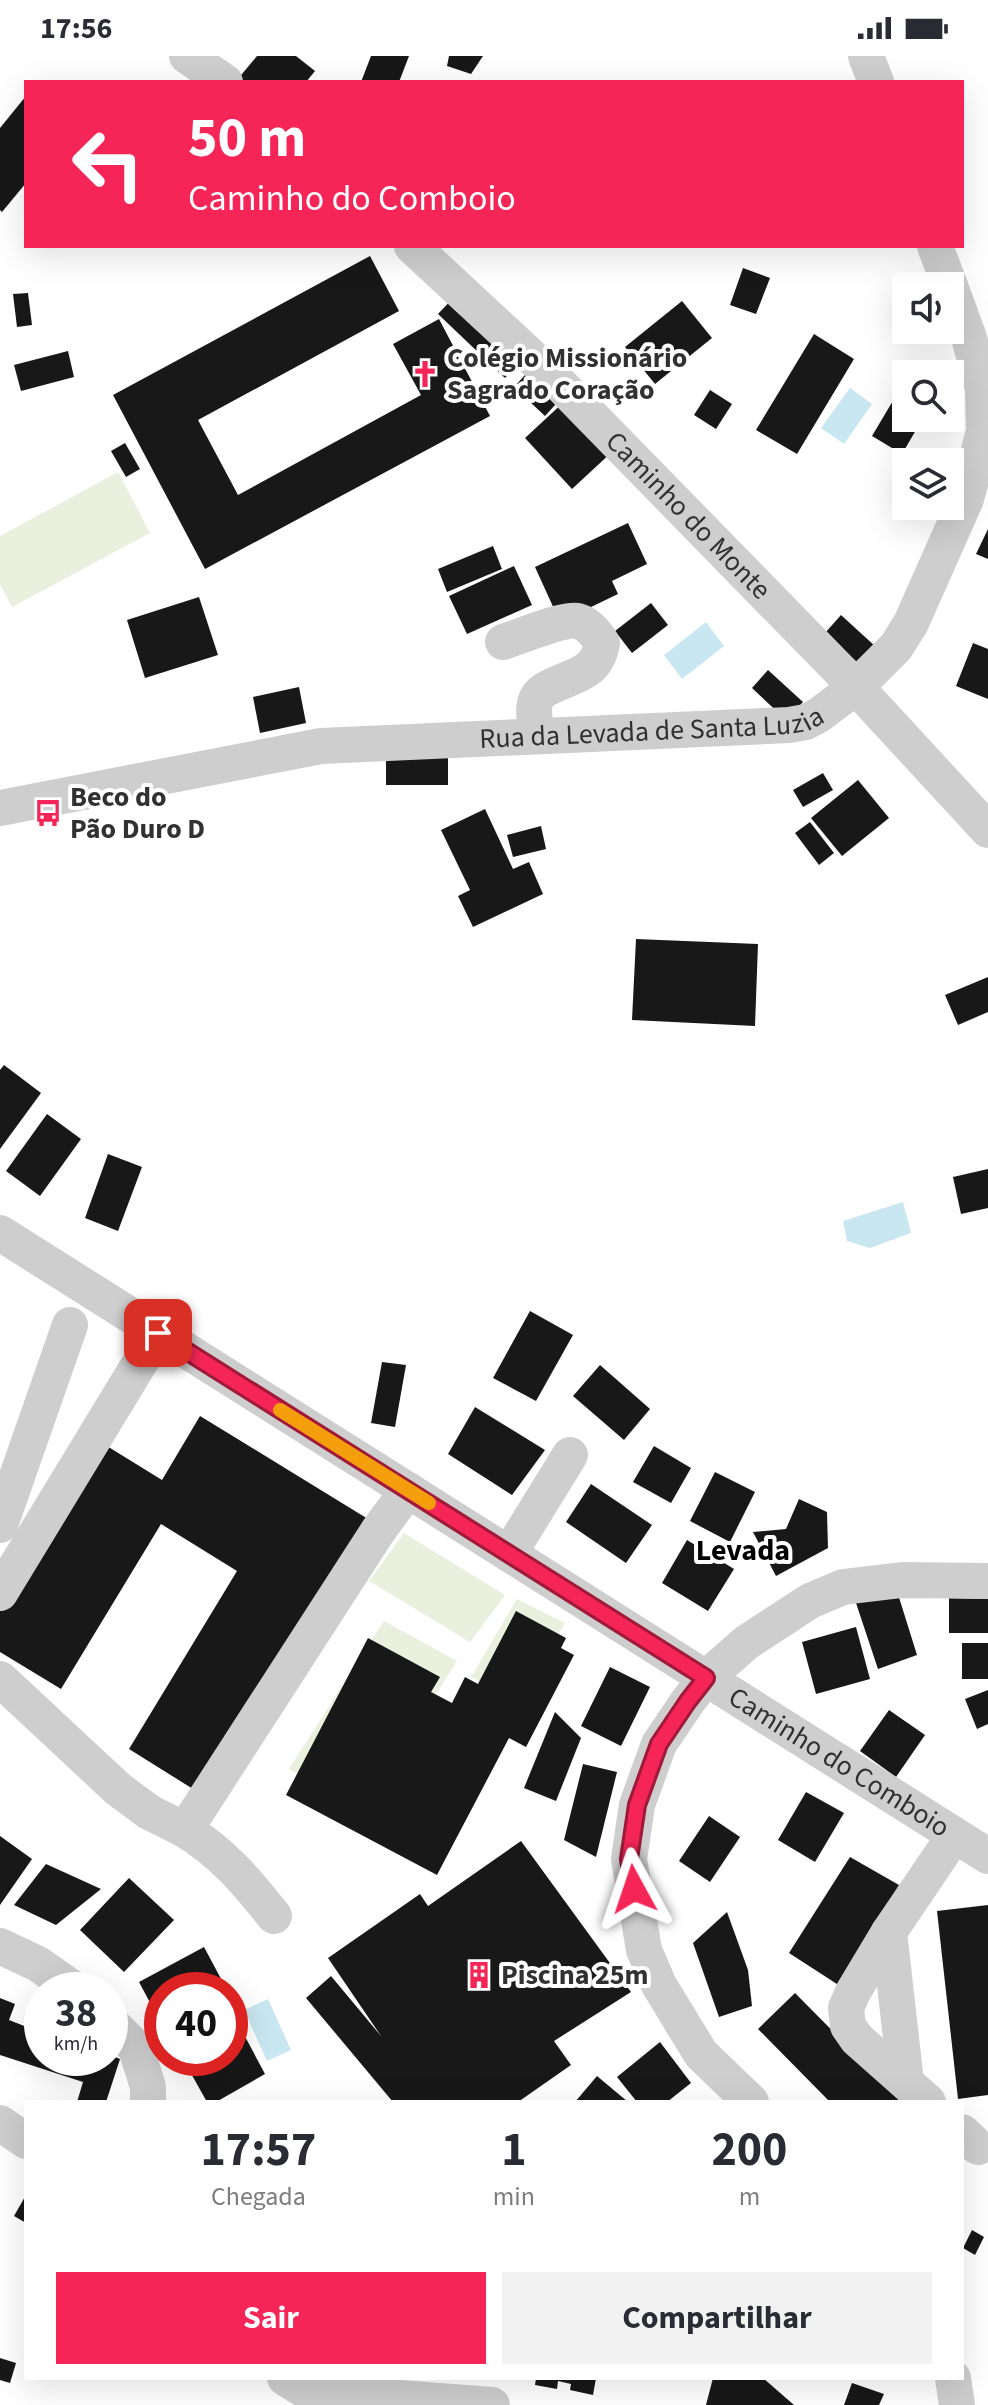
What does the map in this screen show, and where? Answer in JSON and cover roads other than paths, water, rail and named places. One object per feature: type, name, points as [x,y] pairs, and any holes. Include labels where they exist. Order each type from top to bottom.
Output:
[{"type":"street","points":[[187,56],[222,80]]},
{"type":"street","points":[[866,56],[875,80]]},
{"type":"street","name":"Caminho do Monte","points":[[414,248],[553,377],[856,687],[988,830]]},
{"type":"street","name":"Rua da Levada de Santa Luzia","points":[[936,248],[945,272]]},
{"type":"street","name":"Rua da Levada de Santa Luzia","points":[[7,805],[321,746],[806,722],[856,687],[896,647],[911,623],[966,499],[986,431],[983,388],[964,324]]},
{"type":"street","points":[[503,642],[569,621],[581,622],[594,631],[602,643],[600,656],[593,666],[543,691],[536,698],[537,736]]},
{"type":"street","name":"Caminho do Comboio","points":[[0,1233],[988,1856]]},
{"type":"street","points":[[0,1525],[70,1325]]},
{"type":"street","points":[[0,1593],[158,1333]]},
{"type":"street","points":[[509,1554],[570,1455]]},
{"type":"street","points":[[185,1830],[378,1531],[408,1490]]},
{"type":"street","points":[[749,2100],[701,2054],[659,1985],[644,1950],[629,1859],[637,1805],[659,1744],[706,1678],[747,1642],[810,1601],[843,1587],[902,1580],[988,1581]]},
{"type":"street","points":[[0,1679],[118,1789],[149,1812],[208,1844],[274,1916]]},
{"type":"street","points":[[917,2092],[857,2039],[848,2026],[846,2008],[889,1932],[954,1836]]},
{"type":"street","points":[[889,1932],[917,2092]]},
{"type":"street","points":[[0,1946],[49,1972]]},
{"type":"street","points":[[128,2040],[136,2048],[148,2087],[148,2100]]},
{"type":"street","points":[[0,2123],[24,2140]]},
{"type":"street","points":[[288,2380],[306,2391],[492,2405]]},
{"type":"street","points":[[953,2380],[957,2405]]},
{"type":"water","points":[[850,388],[872,404],[844,444],[821,428]]},
{"type":"water","points":[[706,622],[724,646],[682,679],[664,655]]},
{"type":"water","points":[[903,1202],[911,1233],[870,1248],[847,1241],[843,1221]]},
{"type":"water","points":[[268,1999],[291,2050],[267,2061],[248,2019],[248,2008]]},
{"type":"place","name":"Colégio Missionário Sagrado Coração","points":[[425,374]]},
{"type":"place","name":"Beco do Pão Duro D","points":[[48,813]]},
{"type":"place","name":"Piscina 25m","points":[[479,1975]]},
{"type":"district","name":"Levada","points":[[743,1550]]}]
